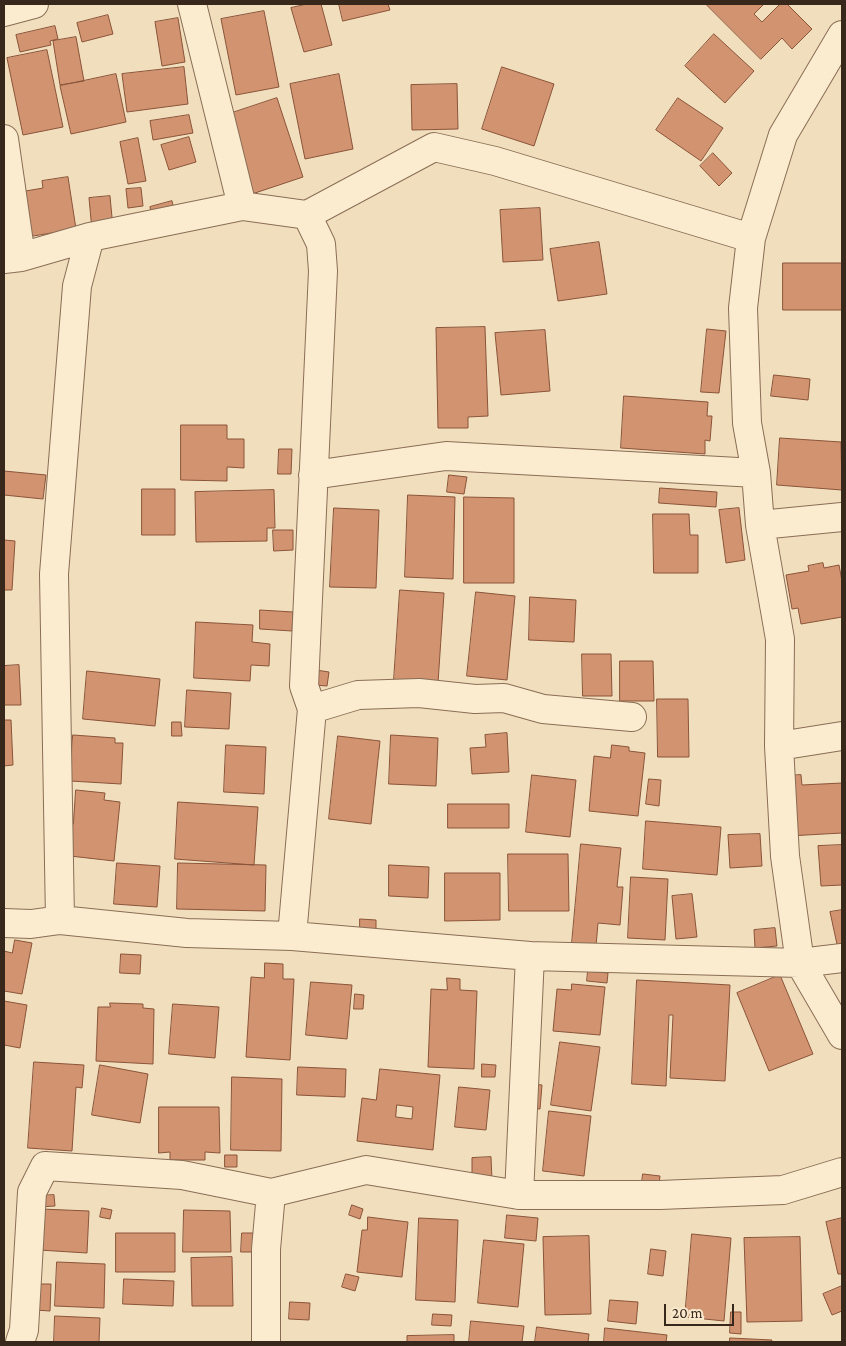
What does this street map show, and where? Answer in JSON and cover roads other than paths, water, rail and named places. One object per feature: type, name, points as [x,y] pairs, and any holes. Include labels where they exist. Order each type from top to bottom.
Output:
[{"type":"street","points":[[4,12],[34,4]]},
{"type":"street","points":[[192,4],[242,206]]},
{"type":"street","points":[[842,35],[783,135],[751,238],[743,308],[747,423],[756,473],[760,525],[780,639],[779,746],[785,856],[800,963],[842,1036]]},
{"type":"street","points":[[4,139],[12,258],[90,237],[242,206],[307,215],[434,146],[495,161],[751,238]]},
{"type":"street","points":[[292,936],[312,709],[304,686],[323,271],[321,244],[307,215]]},
{"type":"street","points":[[60,920],[54,574],[77,286],[90,237]]},
{"type":"street","points":[[313,475],[446,456],[756,473]]},
{"type":"street","points":[[760,525],[842,517]]},
{"type":"street","points":[[312,709],[358,696],[419,693],[475,699],[504,698],[542,709],[632,717]]},
{"type":"street","points":[[779,746],[842,736]]},
{"type":"street","points":[[4,922],[31,924],[60,920],[187,933],[292,936],[530,956],[800,963],[842,958]]},
{"type":"street","points":[[519,1195],[530,956]]},
{"type":"street","points":[[20,1342],[24,1330],[32,1192],[45,1166],[182,1175],[271,1193],[366,1170],[519,1195],[660,1195],[782,1190],[842,1172]]},
{"type":"street","points":[[266,1342],[266,1249],[271,1193]]}]
